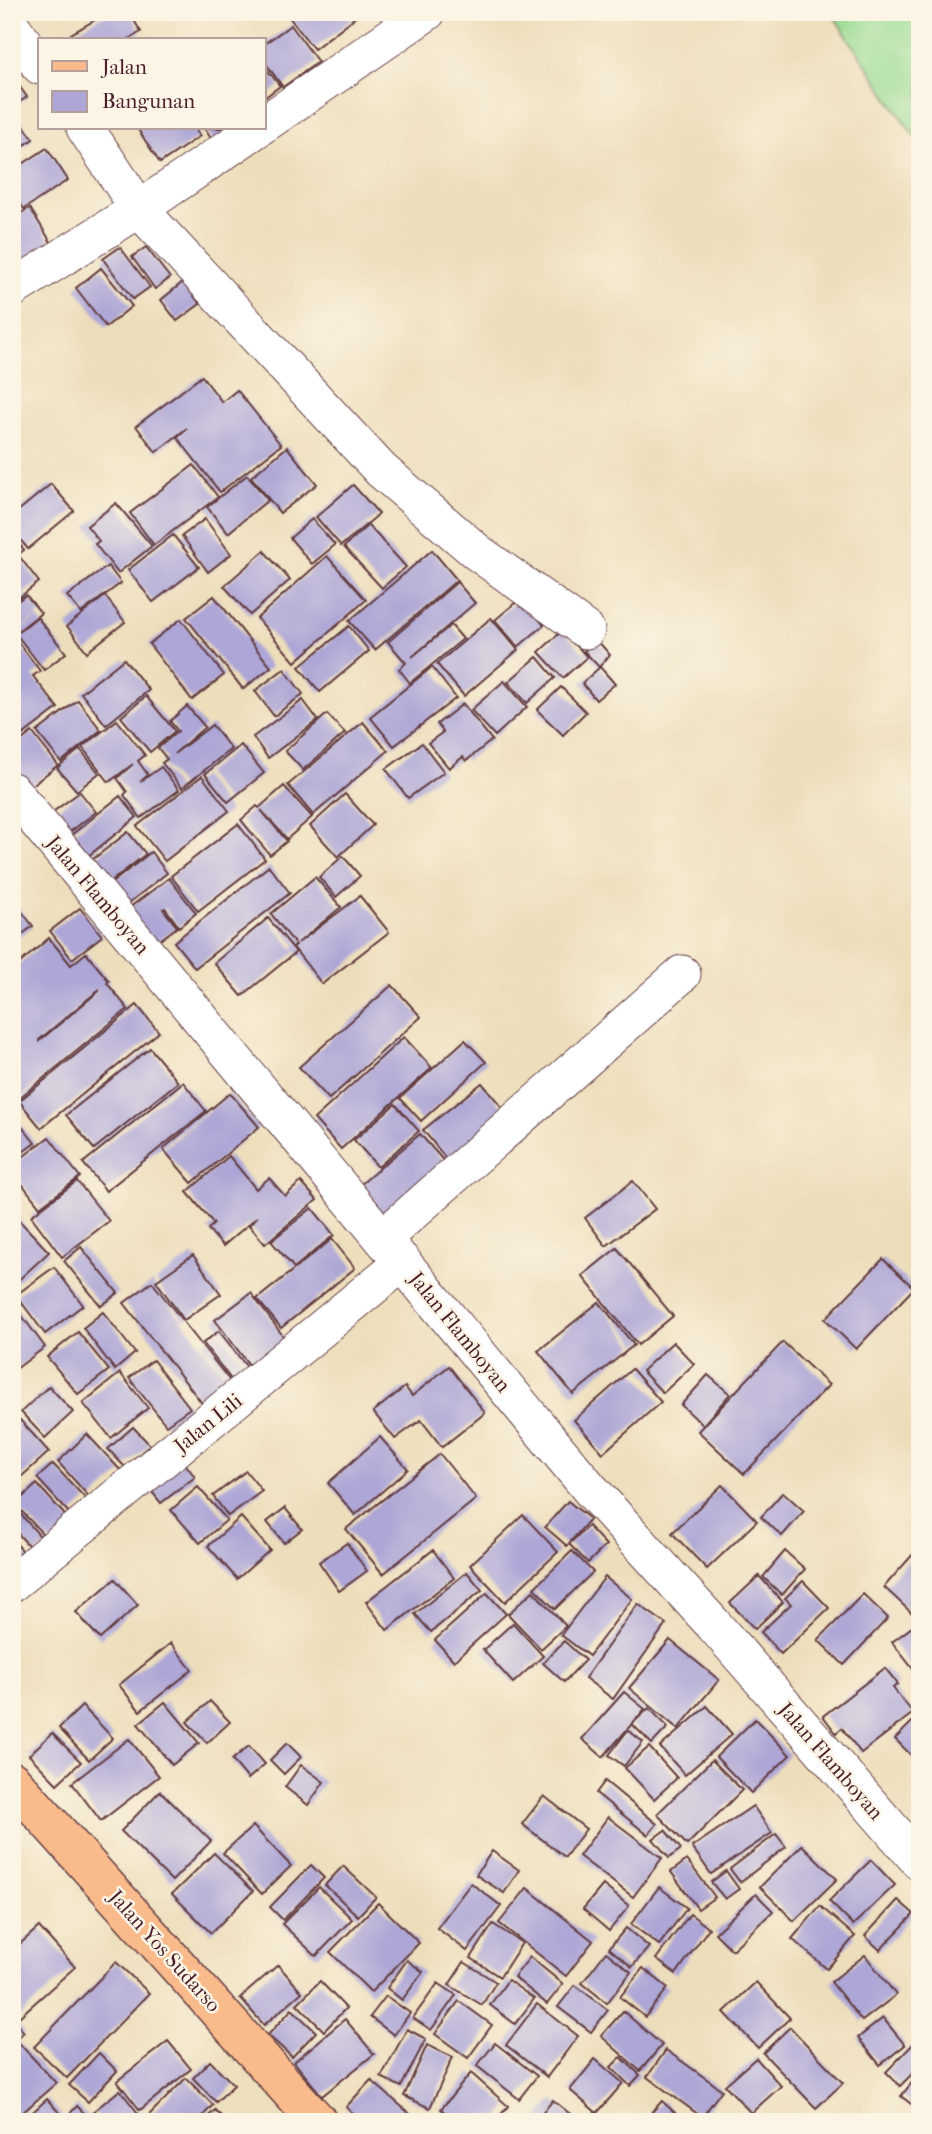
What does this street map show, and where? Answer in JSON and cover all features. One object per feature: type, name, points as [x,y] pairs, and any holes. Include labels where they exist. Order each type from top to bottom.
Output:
[{"type":"main road","name":"Jalan Yos Sudarso","points":[[12,1780],[318,2122]]},
{"type":"street","points":[[266,123],[428,12]]},
{"type":"street","points":[[12,27],[38,63]]},
{"type":"street","points":[[86,130],[139,209],[381,470],[477,552],[586,630]]},
{"type":"street","points":[[12,289],[139,209],[255,130]]},
{"type":"street","name":"Jalan Flamboyan","points":[[12,791],[590,1489],[713,1624],[920,1862]]},
{"type":"street","name":"Jalan Lili","points":[[12,1583],[393,1250],[682,974]]},
{"type":"green space","points":[[831,12],[920,12],[920,145]]},
{"type":"building","points":[[109,12],[129,12],[141,32],[130,38],[73,38],[71,34]]},
{"type":"building","points":[[285,12],[362,12],[314,49]]},
{"type":"building","points":[[291,25],[318,62],[283,87],[266,64],[266,43]]},
{"type":"building","points":[[266,68],[280,86],[266,96]]},
{"type":"building","points":[[12,76],[27,97],[12,107]]},
{"type":"building","points":[[12,108],[33,139],[12,154]]},
{"type":"building","points":[[138,130],[196,130],[200,136],[160,163]]},
{"type":"building","points":[[205,130],[238,130],[215,144]]},
{"type":"building","points":[[47,148],[68,180],[24,209],[12,192],[12,171]]},
{"type":"building","points":[[30,208],[60,257],[12,286],[12,218]]},
{"type":"building","points":[[120,247],[150,287],[133,299],[103,259]]},
{"type":"building","points":[[146,247],[170,278],[155,289],[132,257]]},
{"type":"building","points":[[101,268],[132,306],[106,327],[76,288]]},
{"type":"building","points":[[183,282],[200,304],[177,321],[161,300]]},
{"type":"building","points":[[202,376],[222,402],[237,390],[281,445],[220,492],[177,437],[187,428],[156,452],[136,426]]},
{"type":"building","points":[[287,447],[317,484],[280,513],[251,477]]},
{"type":"building","points":[[194,465],[218,497],[154,545],[130,513]]},
{"type":"building","points":[[247,475],[268,500],[228,533],[207,507]]},
{"type":"building","points":[[51,484],[74,511],[28,549],[12,530],[12,516]]},
{"type":"building","points":[[353,485],[379,514],[341,546],[316,517]]},
{"type":"building","points":[[116,503],[152,546],[118,573],[95,544],[99,541],[87,526]]},
{"type":"building","points":[[205,519],[231,554],[208,572],[182,536]]},
{"type":"building","points":[[312,519],[335,545],[312,564],[290,538]]},
{"type":"building","points":[[368,525],[406,567],[382,588],[344,547]]},
{"type":"building","points":[[12,535],[24,550],[12,559]]},
{"type":"building","points":[[173,535],[199,567],[153,602],[128,570]]},
{"type":"building","points":[[432,550],[457,580],[375,650],[349,621]]},
{"type":"building","points":[[264,551],[290,580],[250,615],[224,586]]},
{"type":"building","points":[[19,556],[39,582],[12,603],[12,561]]},
{"type":"building","points":[[327,556],[366,600],[295,662],[257,618]]},
{"type":"building","points":[[108,566],[121,583],[81,613],[67,596]]},
{"type":"building","points":[[457,582],[475,603],[412,657],[451,625],[463,639],[410,683],[399,669],[406,663],[388,642]]},
{"type":"building","points":[[26,595],[41,613],[13,635],[17,641],[12,644],[12,605]]},
{"type":"building","points":[[105,596],[125,622],[87,652],[67,626]]},
{"type":"building","points":[[214,596],[271,667],[243,689],[186,618]]},
{"type":"building","points":[[521,598],[544,625],[518,647],[495,620]]},
{"type":"building","points":[[37,617],[66,653],[44,670],[16,634]]},
{"type":"building","points":[[491,618],[518,650],[464,696],[437,664]]},
{"type":"building","points":[[181,619],[224,675],[192,700],[149,644]]},
{"type":"building","points":[[349,626],[369,651],[320,692],[299,667]]},
{"type":"building","points":[[563,630],[587,657],[563,678],[539,652]]},
{"type":"building","points":[[597,640],[610,655],[599,667],[584,651]]},
{"type":"building","points":[[18,642],[40,671],[33,676],[58,708],[12,743],[12,647]]},
{"type":"building","points":[[537,657],[555,678],[527,703],[508,682]]},
{"type":"building","points":[[124,659],[149,690],[106,725],[81,693]]},
{"type":"building","points":[[432,667],[456,698],[394,746],[370,717]]},
{"type":"building","points":[[600,667],[615,684],[596,700],[582,683]]},
{"type":"building","points":[[284,669],[303,694],[274,716],[255,691]]},
{"type":"building","points":[[504,681],[527,707],[495,736],[471,710]]},
{"type":"building","points":[[561,687],[586,712],[563,735],[537,710]]},
{"type":"building","points":[[146,696],[175,731],[150,752],[121,717]]},
{"type":"building","points":[[78,700],[101,730],[61,762],[37,732]]},
{"type":"building","points":[[303,700],[318,720],[268,758],[253,737]]},
{"type":"building","points":[[463,704],[492,740],[466,761],[463,757],[449,768],[428,743],[443,732],[437,724]]},
{"type":"building","points":[[187,706],[205,727],[174,754],[212,725],[231,749],[182,788],[162,763],[167,759],[158,748],[178,731],[170,721]]},
{"type":"building","points":[[327,714],[345,733],[303,770],[285,751]]},
{"type":"building","points":[[117,720],[145,755],[138,761],[148,775],[140,782],[161,767],[179,790],[141,818],[124,795],[127,792],[117,778],[133,764],[109,782],[82,747]]},
{"type":"building","points":[[363,722],[388,751],[313,815],[288,785]]},
{"type":"building","points":[[32,732],[58,765],[21,794],[12,784],[12,748]]},
{"type":"building","points":[[422,743],[444,772],[408,798],[386,769]]},
{"type":"building","points":[[241,745],[264,773],[228,802],[205,774]]},
{"type":"building","points":[[80,749],[99,773],[77,791],[57,768]]},
{"type":"building","points":[[202,776],[229,811],[165,861],[137,826]]},
{"type":"building","points":[[284,786],[312,817],[287,839],[261,810],[287,841],[270,855],[241,820]]},
{"type":"building","points":[[80,792],[96,812],[58,841],[42,820]]},
{"type":"building","points":[[345,794],[373,825],[338,857],[310,826]]},
{"type":"building","points":[[120,796],[137,817],[77,865],[60,844]]},
{"type":"building","points":[[238,824],[265,859],[198,911],[171,876]]},
{"type":"building","points":[[128,832],[146,854],[101,889],[83,867]]},
{"type":"building","points":[[151,852],[167,873],[125,906],[109,885]]},
{"type":"building","points":[[343,856],[360,876],[336,897],[319,877]]},
{"type":"building","points":[[269,866],[290,893],[195,968],[174,942]]},
{"type":"building","points":[[315,877],[341,907],[298,943],[360,896],[389,932],[322,984],[271,914]]},
{"type":"building","points":[[169,878],[196,913],[179,927],[165,908],[163,909],[177,927],[156,943],[122,913]]},
{"type":"building","points":[[12,899],[33,926],[12,942]]},
{"type":"building","points":[[80,908],[102,936],[72,959],[50,931]]},
{"type":"building","points":[[268,918],[296,952],[242,996],[214,963]]},
{"type":"building","points":[[49,938],[71,965],[86,953],[128,1009],[12,1104],[12,970]],"holes":[[[99,990],[99,991],[39,1041]]]},
{"type":"building","points":[[392,985],[421,1017],[329,1099],[299,1067]]},
{"type":"building","points":[[137,1005],[159,1032],[41,1128],[19,1101]]},
{"type":"building","points":[[404,1037],[432,1068],[341,1149],[314,1119]]},
{"type":"building","points":[[465,1040],[486,1062],[421,1121],[400,1098]]},
{"type":"building","points":[[150,1048],[178,1082],[94,1149],[66,1115]]},
{"type":"building","points":[[183,1082],[206,1111],[106,1191],[83,1163]]},
{"type":"building","points":[[482,1083],[511,1118],[452,1166],[423,1130]]},
{"type":"building","points":[[230,1093],[259,1127],[192,1183],[163,1149]]},
{"type":"building","points":[[395,1104],[419,1131],[378,1167],[354,1140]]},
{"type":"building","points":[[12,1114],[35,1143],[12,1160]]},
{"type":"building","points":[[420,1134],[449,1167],[383,1224],[354,1190]]},
{"type":"building","points":[[49,1137],[80,1177],[40,1207],[12,1171],[12,1165]]},
{"type":"building","points":[[229,1156],[256,1189],[269,1178],[285,1196],[301,1182],[317,1200],[265,1244],[249,1225],[257,1217],[223,1246],[208,1229],[214,1224],[187,1192]]},
{"type":"building","points":[[77,1181],[109,1221],[62,1257],[31,1216]]},
{"type":"building","points":[[633,1181],[655,1209],[606,1246],[585,1218]]},
{"type":"building","points":[[312,1208],[334,1235],[294,1268],[271,1241]]},
{"type":"building","points":[[17,1218],[49,1252],[12,1286],[12,1222]]},
{"type":"building","points":[[332,1239],[355,1268],[281,1328],[257,1299]]},
{"type":"building","points":[[81,1247],[118,1293],[101,1306],[64,1261]]},
{"type":"building","points":[[617,1248],[673,1316],[638,1345],[582,1276]]},
{"type":"building","points":[[193,1255],[221,1294],[184,1320],[156,1281]]},
{"type":"building","points":[[883,1259],[914,1288],[856,1349],[825,1319]]},
{"type":"building","points":[[54,1267],[83,1305],[45,1334],[16,1295]]},
{"type":"building","points":[[152,1282],[233,1385],[205,1407],[124,1303]]},
{"type":"building","points":[[251,1293],[289,1344],[253,1370],[215,1320]]},
{"type":"building","points":[[599,1302],[634,1345],[573,1394],[538,1351]]},
{"type":"building","points":[[17,1309],[45,1347],[12,1372],[12,1313]]},
{"type":"building","points":[[103,1312],[135,1353],[115,1370],[83,1328]]},
{"type":"building","points":[[219,1331],[253,1375],[237,1387],[203,1343]]},
{"type":"building","points":[[78,1332],[109,1370],[78,1394],[47,1357]]},
{"type":"building","points":[[673,1342],[694,1364],[663,1393],[642,1371]]},
{"type":"building","points":[[783,1342],[829,1385],[744,1474],[698,1431]]},
{"type":"building","points":[[153,1360],[190,1408],[166,1425],[129,1378]]},
{"type":"building","points":[[449,1366],[485,1413],[442,1447],[421,1420],[395,1439],[373,1412],[405,1387],[412,1396]]},
{"type":"building","points":[[632,1369],[661,1402],[603,1453],[574,1420]]},
{"type":"building","points":[[120,1373],[148,1408],[111,1438],[83,1403]]},
{"type":"building","points":[[708,1375],[730,1394],[703,1425],[681,1405]]},
{"type":"building","points":[[49,1386],[73,1412],[45,1438],[21,1412]]},
{"type":"building","points":[[20,1420],[49,1452],[12,1485],[12,1427]]},
{"type":"building","points":[[133,1427],[150,1445],[125,1467],[108,1449]]},
{"type":"building","points":[[87,1434],[122,1472],[92,1500],[58,1462]]},
{"type":"building","points":[[380,1437],[408,1469],[355,1515],[328,1483]]},
{"type":"building","points":[[440,1454],[476,1499],[383,1574],[346,1529]]},
{"type":"building","points":[[183,1461],[195,1477],[161,1503],[148,1487]]},
{"type":"building","points":[[53,1464],[87,1500],[71,1515],[37,1478]]},
{"type":"building","points":[[246,1471],[262,1491],[228,1516],[213,1496]]},
{"type":"building","points":[[37,1484],[73,1524],[52,1544],[15,1504]]},
{"type":"building","points":[[722,1485],[757,1521],[707,1569],[672,1533]]},
{"type":"building","points":[[198,1487],[227,1520],[200,1543],[171,1510]]},
{"type":"building","points":[[783,1492],[804,1511],[782,1536],[761,1517]]},
{"type":"building","points":[[568,1501],[590,1519],[567,1546],[545,1527]]},
{"type":"building","points":[[285,1508],[302,1529],[284,1543],[267,1522]]},
{"type":"building","points":[[16,1509],[47,1544],[36,1554],[12,1527],[12,1512]]},
{"type":"building","points":[[523,1515],[558,1552],[505,1602],[470,1565]]},
{"type":"building","points":[[241,1517],[270,1550],[237,1579],[208,1546]]},
{"type":"building","points":[[588,1526],[606,1545],[588,1563],[569,1544]]},
{"type":"building","points":[[12,1539],[31,1560],[12,1577]]},
{"type":"building","points":[[347,1543],[367,1571],[339,1591],[319,1562]]},
{"type":"building","points":[[433,1550],[454,1578],[387,1630],[366,1602]]},
{"type":"building","points":[[572,1551],[593,1572],[555,1609],[534,1588]]},
{"type":"building","points":[[785,1551],[805,1569],[782,1595],[763,1577]]},
{"type":"building","points":[[915,1552],[920,1557],[920,1614],[917,1618],[884,1587]]},
{"type":"building","points":[[467,1572],[482,1590],[431,1632],[415,1614]]},
{"type":"building","points":[[759,1576],[783,1602],[755,1629],[730,1603]]},
{"type":"building","points":[[605,1577],[632,1599],[589,1656],[561,1635]]},
{"type":"building","points":[[115,1579],[138,1605],[100,1639],[76,1612]]},
{"type":"building","points":[[803,1581],[829,1608],[781,1654],[761,1632],[791,1604],[785,1598]]},
{"type":"building","points":[[533,1591],[566,1626],[541,1649],[508,1614]]},
{"type":"building","points":[[487,1593],[506,1614],[454,1661],[435,1640]]},
{"type":"building","points":[[863,1594],[888,1618],[844,1665],[818,1640]]},
{"type":"building","points":[[638,1604],[666,1624],[613,1699],[585,1678]]},
{"type":"building","points":[[920,1621],[920,1678],[892,1642]]},
{"type":"building","points":[[513,1623],[543,1656],[513,1683],[483,1650]]},
{"type":"building","points":[[670,1640],[719,1680],[678,1729],[629,1688]]},
{"type":"building","points":[[564,1641],[585,1660],[564,1682],[543,1663]]},
{"type":"building","points":[[171,1643],[192,1670],[140,1711],[119,1685]]},
{"type":"building","points":[[885,1668],[898,1684],[893,1688],[913,1713],[861,1753],[842,1728],[836,1733],[823,1716]]},
{"type":"building","points":[[624,1692],[645,1709],[603,1757],[582,1739]]},
{"type":"building","points":[[210,1701],[230,1722],[207,1743],[187,1722]]},
{"type":"building","points":[[165,1702],[199,1743],[172,1765],[138,1724]]},
{"type":"building","points":[[82,1706],[113,1738],[89,1760],[59,1728]]},
{"type":"building","points":[[707,1706],[732,1734],[685,1775],[660,1747]]},
{"type":"building","points":[[649,1708],[668,1727],[652,1744],[632,1724]]},
{"type":"building","points":[[920,1714],[920,1760],[918,1762],[895,1739]]},
{"type":"building","points":[[755,1719],[790,1755],[751,1793],[716,1757]]},
{"type":"building","points":[[628,1730],[643,1742],[624,1766],[609,1755]]},
{"type":"building","points":[[52,1733],[81,1762],[57,1784],[29,1755]]},
{"type":"building","points":[[129,1739],[159,1776],[101,1821],[72,1783]]},
{"type":"building","points":[[287,1743],[301,1757],[284,1774],[270,1760]]},
{"type":"building","points":[[249,1746],[265,1764],[248,1779],[232,1760]]},
{"type":"building","points":[[649,1747],[677,1778],[654,1799],[625,1768]]},
{"type":"building","points":[[712,1760],[742,1790],[687,1845],[657,1814]]},
{"type":"building","points":[[301,1765],[324,1782],[308,1805],[285,1787]]},
{"type":"building","points":[[605,1781],[657,1824],[648,1835],[596,1793]]},
{"type":"building","points":[[160,1791],[211,1841],[172,1881],[121,1831]]},
{"type":"building","points":[[544,1796],[586,1829],[565,1857],[522,1824]]},
{"type":"building","points":[[753,1806],[772,1833],[711,1874],[692,1847]]},
{"type":"building","points":[[608,1817],[662,1858],[633,1897],[579,1856]]},
{"type":"building","points":[[253,1826],[291,1866],[262,1894],[223,1853]]},
{"type":"building","points":[[665,1830],[681,1849],[669,1858],[653,1839]]},
{"type":"building","points":[[776,1834],[786,1847],[740,1882],[730,1869]]},
{"type":"building","points":[[802,1845],[837,1879],[794,1921],[760,1887]]},
{"type":"building","points":[[492,1851],[519,1870],[504,1893],[476,1875]]},
{"type":"building","points":[[214,1853],[253,1891],[211,1933],[172,1894]]},
{"type":"building","points":[[687,1860],[715,1897],[698,1909],[671,1872]]},
{"type":"building","points":[[871,1860],[895,1885],[853,1925],[829,1901]]},
{"type":"building","points":[[311,1865],[324,1878],[283,1920],[270,1907]]},
{"type":"building","points":[[343,1866],[376,1897],[358,1916],[325,1885]]},
{"type":"building","points":[[726,1871],[739,1889],[725,1899],[711,1882]]},
{"type":"building","points":[[471,1883],[501,1906],[467,1951],[437,1928]]},
{"type":"building","points":[[603,1885],[629,1906],[609,1931],[583,1909]]},
{"type":"building","points":[[319,1887],[352,1919],[316,1956],[282,1924]]},
{"type":"building","points":[[659,1887],[687,1908],[659,1945],[631,1924]]},
{"type":"building","points":[[527,1888],[593,1941],[566,1976],[499,1923]]},
{"type":"building","points":[[756,1894],[773,1911],[732,1950],[715,1933]]},
{"type":"building","points":[[898,1900],[914,1914],[880,1950],[865,1936]]},
{"type":"building","points":[[378,1903],[419,1943],[371,1992],[330,1952]]},
{"type":"building","points":[[820,1906],[855,1936],[827,1969],[792,1939]]},
{"type":"building","points":[[690,1914],[709,1928],[676,1974],[656,1959]]},
{"type":"building","points":[[493,1924],[522,1943],[500,1977],[471,1958]]},
{"type":"building","points":[[39,1927],[75,1967],[19,2017],[12,2009],[12,1951]]},
{"type":"building","points":[[626,1928],[649,1947],[632,1967],[609,1948]]},
{"type":"building","points":[[606,1952],[631,1972],[607,2003],[582,1983]]},
{"type":"building","points":[[865,1955],[896,1995],[862,2021],[831,1982]]},
{"type":"building","points":[[530,1957],[563,1984],[547,2004],[514,1977]]},
{"type":"building","points":[[407,1960],[423,1972],[402,2000],[387,1988]]},
{"type":"building","points":[[116,1962],[149,1993],[67,2078],[34,2047]]},
{"type":"building","points":[[464,1962],[496,1982],[482,2005],[449,1985]]},
{"type":"building","points":[[278,1965],[302,1992],[264,2025],[240,1998]]},
{"type":"building","points":[[643,1968],[668,1988],[645,2017],[620,1997]]},
{"type":"building","points":[[508,1980],[534,1999],[515,2024],[490,2005]]},
{"type":"building","points":[[320,1981],[346,2008],[324,2031],[297,2004]]},
{"type":"building","points":[[756,1982],[790,2018],[758,2048],[724,2012]]},
{"type":"building","points":[[438,1983],[456,1995],[431,2030],[413,2018]]},
{"type":"building","points":[[575,1985],[608,2010],[591,2032],[558,2007]]},
{"type":"building","points":[[386,1996],[410,2013],[394,2035],[370,2017]]},
{"type":"building","points":[[459,2001],[492,2025],[468,2058],[435,2034]]},
{"type":"building","points":[[537,2004],[578,2036],[547,2077],[506,2045]]},
{"type":"building","points":[[292,2009],[316,2032],[292,2057],[268,2035]]},
{"type":"building","points":[[623,2011],[662,2045],[640,2071],[601,2036]]},
{"type":"building","points":[[883,2018],[905,2045],[880,2065],[858,2038]]},
{"type":"building","points":[[12,2019],[24,2032],[12,2043]]},
{"type":"building","points":[[345,2019],[374,2054],[322,2096],[294,2062]]},
{"type":"building","points":[[790,2027],[843,2083],[816,2108],[763,2053]]},
{"type":"building","points":[[407,2029],[426,2039],[401,2087],[381,2077]]},
{"type":"building","points":[[920,2037],[920,2066],[900,2086],[886,2072]]},
{"type":"building","points":[[168,2041],[191,2069],[140,2110],[117,2081]]},
{"type":"building","points":[[19,2043],[56,2083],[12,2122],[12,2050]]},
{"type":"building","points":[[495,2043],[537,2076],[519,2099],[477,2066]]},
{"type":"building","points":[[427,2045],[453,2057],[430,2108],[404,2096]]},
{"type":"building","points":[[666,2050],[722,2090],[702,2117],[647,2077]]},
{"type":"building","points":[[99,2053],[117,2071],[88,2102],[69,2085]]},
{"type":"building","points":[[621,2057],[640,2075],[630,2086],[611,2067]]},
{"type":"building","points":[[756,2058],[781,2086],[751,2113],[725,2085]]},
{"type":"building","points":[[595,2059],[623,2083],[597,2113],[570,2090]]},
{"type":"building","points":[[210,2061],[234,2085],[216,2102],[193,2078]]},
{"type":"building","points":[[471,2073],[508,2106],[495,2122],[456,2122],[441,2109]]},
{"type":"building","points":[[918,2075],[920,2077],[920,2111],[901,2096]]},
{"type":"building","points":[[186,2078],[213,2105],[197,2122],[142,2122]]},
{"type":"building","points":[[371,2080],[417,2120],[416,2122],[364,2122],[346,2107]]},
{"type":"building","points":[[120,2090],[141,2117],[135,2122],[102,2122],[94,2111]]},
{"type":"building","points":[[47,2099],[62,2116],[56,2122],[22,2122]]},
{"type":"building","points":[[553,2100],[580,2122],[539,2122],[537,2120]]},
{"type":"building","points":[[662,2101],[685,2122],[643,2122]]},
{"type":"building","points":[[77,2106],[93,2122],[62,2122]]},
{"type":"building","points":[[215,2110],[227,2122],[203,2122]]},
{"type":"building","points":[[438,2115],[446,2122],[432,2122]]}]
